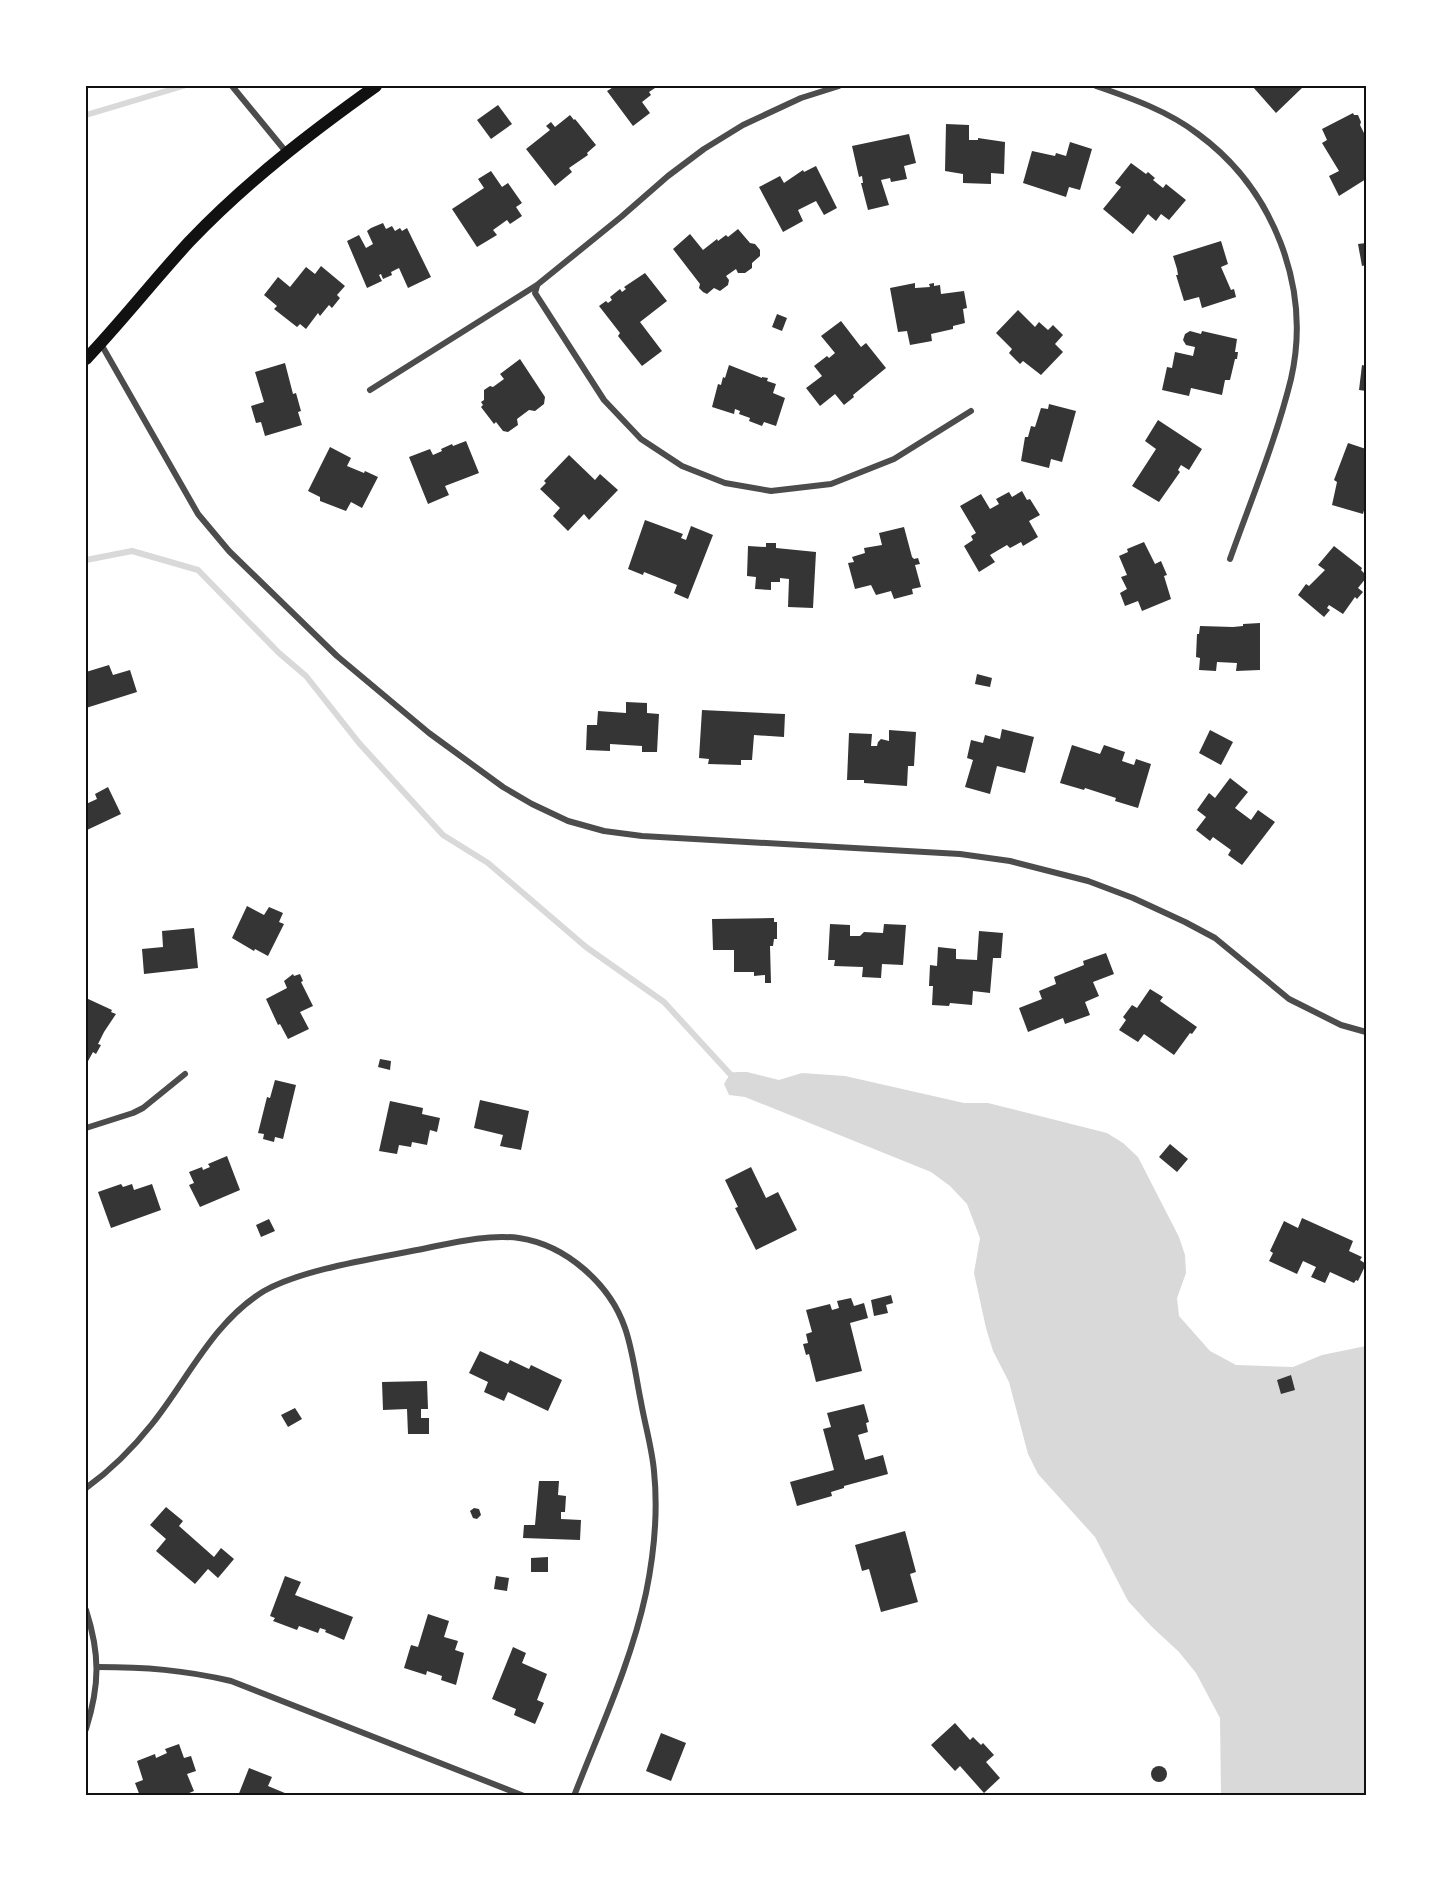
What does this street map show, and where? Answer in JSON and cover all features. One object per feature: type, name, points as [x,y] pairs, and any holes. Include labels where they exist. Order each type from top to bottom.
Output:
[{"type":"main road","points":[[86,359],[190,241],[247,187],[287,153],[375,86]]},
{"type":"street","points":[[232,86],[287,153]]},
{"type":"street","points":[[370,390],[537,285],[704,149],[743,125],[801,98],[839,86]]},
{"type":"street","points":[[1096,86],[1136,100],[1181,122],[1224,155],[1247,181],[1269,214],[1282,244],[1292,279],[1296,345],[1291,378],[1268,453],[1230,559]]},
{"type":"street","points":[[537,285],[535,293],[604,400],[641,439],[682,466],[725,483],[771,491],[831,484],[894,459],[971,411]]},
{"type":"street","points":[[100,344],[198,514],[230,551],[337,656],[429,733],[503,787],[532,804],[568,821],[604,831],[642,836],[960,854],[1010,861],[1088,881],[1133,898],[1195,927],[1215,938],[1290,999],[1341,1025],[1366,1032]]},
{"type":"street","points":[[86,1128],[134,1113],[185,1074]]},
{"type":"street","points":[[86,1488],[129,1451],[153,1423],[230,1317],[263,1292],[282,1282],[339,1267],[488,1237],[519,1238],[541,1244],[571,1259],[599,1283],[625,1326],[654,1471],[654,1526],[646,1592],[633,1641],[574,1796]]},
{"type":"street","points":[[86,1610],[93,1634],[98,1667],[96,1690],[86,1729]]},
{"type":"street","points":[[98,1667],[138,1667],[190,1672],[231,1681],[524,1796]]},
{"type":"shaded area","points":[[747,1072],[779,1080],[802,1073],[845,1076],[964,1103],[988,1103],[1107,1133],[1123,1143],[1138,1157],[1179,1237],[1185,1255],[1186,1273],[1177,1298],[1179,1316],[1210,1351],[1236,1365],[1293,1367],[1322,1355],[1366,1346],[1366,1795],[1221,1795],[1220,1718],[1196,1673],[1179,1652],[1128,1601],[1095,1537],[1038,1474],[1028,1454],[1009,1382],[993,1351],[986,1328],[974,1273],[980,1238],[967,1204],[950,1186],[931,1172],[745,1097],[729,1095],[724,1084],[730,1074]]},
{"type":"building","points":[[615,86],[658,86],[649,92],[651,95],[642,102],[650,113],[633,126],[607,91]]},
{"type":"building","points":[[1304,86],[1276,113],[1253,87]]},
{"type":"building","points":[[498,105],[512,124],[491,139],[477,120]]},
{"type":"building","points":[[1353,113],[1358,115],[1366,137],[1366,179],[1339,196],[1329,176],[1339,171],[1322,143],[1327,140],[1322,129]]},
{"type":"building","points":[[570,115],[596,145],[587,153],[588,155],[569,168],[572,172],[555,186],[526,149],[550,130],[546,126],[551,122],[555,127]]},
{"type":"building","points":[[946,124],[969,125],[969,140],[978,140],[978,138],[1005,142],[1004,174],[991,173],[991,184],[963,183],[963,174],[945,171]]},
{"type":"building","points":[[909,134],[916,163],[904,166],[907,179],[891,182],[890,178],[881,180],[889,205],[868,210],[861,183],[863,183],[862,176],[859,177],[852,146]]},
{"type":"building","points":[[1070,142],[1092,149],[1080,190],[1069,187],[1066,197],[1023,183],[1032,151],[1066,156]]},
{"type":"building","points":[[1131,163],[1146,174],[1148,172],[1155,178],[1153,180],[1163,188],[1166,184],[1186,200],[1169,220],[1161,214],[1156,221],[1148,214],[1133,234],[1103,209],[1121,187],[1115,183]]},
{"type":"building","points":[[816,166],[837,208],[824,215],[816,201],[798,210],[803,221],[783,232],[759,187],[780,176],[784,183],[803,170],[804,172]]},
{"type":"building","points":[[491,171],[502,187],[508,183],[522,203],[516,207],[522,216],[510,224],[507,220],[493,230],[497,235],[477,247],[452,209],[484,188],[478,179]]},
{"type":"building","points":[[383,223],[386,229],[392,226],[395,231],[407,228],[431,277],[408,288],[399,268],[391,272],[392,275],[383,279],[381,274],[379,275],[382,281],[367,288],[347,241],[359,235],[366,248],[373,244],[367,231]]},
{"type":"building","points":[[738,229],[750,243],[755,244],[760,250],[760,256],[752,263],[752,268],[745,273],[738,273],[736,269],[726,276],[729,280],[728,285],[720,291],[714,288],[707,294],[703,292],[699,288],[700,284],[673,249],[690,234],[703,250],[717,239],[718,241],[726,235],[728,237]]},
{"type":"building","points":[[1221,241],[1228,264],[1221,267],[1236,297],[1202,308],[1199,297],[1184,301],[1173,256]]},
{"type":"building","points":[[1366,243],[1366,265],[1362,266],[1358,244]]},
{"type":"building","points":[[321,266],[345,286],[337,295],[340,298],[332,308],[329,305],[320,316],[318,313],[306,329],[300,324],[297,327],[274,309],[277,306],[264,295],[278,277],[290,287],[306,267],[315,274]]},
{"type":"building","points":[[645,273],[667,301],[640,322],[662,351],[642,366],[618,336],[620,333],[599,306],[606,301],[608,303],[612,300],[610,297],[620,289],[622,292],[626,289],[624,287]]},
{"type":"building","points":[[915,283],[915,288],[930,287],[929,284],[934,283],[934,286],[940,285],[941,294],[964,291],[967,308],[963,309],[965,323],[953,326],[953,329],[931,334],[932,341],[910,345],[907,331],[898,332],[890,288]]},
{"type":"building","points":[[1018,310],[1035,327],[1039,322],[1048,330],[1053,325],[1063,335],[1055,344],[1063,352],[1041,375],[1023,361],[1020,364],[1009,353],[1012,349],[996,333]]},
{"type":"building","points":[[777,314],[787,318],[782,331],[772,327]]},
{"type":"building","points":[[841,321],[861,347],[866,343],[886,368],[844,405],[835,394],[820,406],[806,388],[822,376],[814,366],[835,353],[821,336]]},
{"type":"building","points":[[1190,331],[1201,334],[1202,331],[1237,339],[1235,352],[1238,352],[1237,359],[1235,359],[1230,380],[1225,380],[1222,395],[1191,388],[1189,396],[1162,390],[1167,367],[1172,368],[1175,352],[1193,356],[1195,347],[1186,345],[1183,340],[1185,334]]},
{"type":"building","points":[[520,359],[545,397],[544,404],[535,411],[529,410],[517,419],[518,425],[508,432],[503,431],[496,422],[494,424],[481,407],[483,405],[481,402],[484,400],[484,390],[504,379],[500,374]]},
{"type":"building","points":[[285,363],[293,394],[296,393],[301,411],[298,412],[302,425],[265,436],[261,422],[256,423],[251,406],[264,402],[255,372]]},
{"type":"building","points":[[729,365],[762,378],[768,378],[767,381],[776,384],[773,393],[785,398],[776,426],[764,422],[762,426],[749,421],[750,418],[739,414],[740,411],[735,409],[734,414],[712,407],[718,384],[721,385]]},
{"type":"building","points":[[1362,365],[1366,366],[1366,391],[1359,390]]},
{"type":"building","points":[[1049,404],[1076,411],[1062,462],[1051,459],[1049,468],[1021,461],[1025,437],[1028,437],[1031,426],[1035,427],[1041,408],[1048,409]]},
{"type":"building","points":[[1158,420],[1202,449],[1189,470],[1181,465],[1178,470],[1180,472],[1159,502],[1132,486],[1156,449],[1145,441]]},
{"type":"building","points":[[466,441],[479,473],[445,486],[449,495],[428,504],[409,457],[430,449],[433,455],[452,444],[453,446]]},
{"type":"building","points":[[1348,443],[1366,449],[1366,503],[1363,514],[1332,505],[1337,482],[1334,480]]},
{"type":"building","points":[[330,447],[351,458],[347,466],[378,477],[362,508],[351,502],[346,511],[320,501],[320,497],[308,491]]},
{"type":"building","points":[[569,455],[595,480],[600,474],[618,490],[589,520],[584,514],[568,531],[553,516],[560,508],[540,489],[546,483],[544,481]]},
{"type":"building","points":[[1022,491],[1040,515],[1029,521],[1038,537],[1023,546],[1021,542],[1010,548],[1007,545],[990,555],[995,562],[979,572],[964,546],[973,540],[971,536],[976,533],[960,506],[981,494],[990,509],[999,504],[996,499],[1009,492],[1012,497]]},
{"type":"building","points":[[645,520],[683,534],[681,538],[686,540],[691,526],[713,535],[688,599],[674,593],[677,585],[644,572],[643,575],[628,569]]},
{"type":"building","points":[[904,527],[912,557],[918,558],[920,564],[915,565],[921,587],[912,589],[913,594],[894,599],[891,591],[876,595],[871,585],[855,589],[848,563],[854,562],[852,557],[865,553],[864,548],[882,545],[879,533]]},
{"type":"building","points":[[1144,542],[1155,564],[1161,561],[1167,575],[1164,576],[1171,599],[1142,611],[1138,601],[1125,606],[1120,593],[1127,589],[1121,577],[1127,575],[1119,556],[1128,552],[1127,549]]},
{"type":"building","points":[[766,543],[776,543],[776,548],[816,552],[813,608],[788,607],[789,579],[780,578],[780,582],[771,582],[771,590],[755,589],[756,577],[747,576],[748,546],[766,547]]},
{"type":"building","points":[[1334,546],[1362,568],[1366,578],[1358,588],[1363,592],[1357,599],[1355,597],[1343,614],[1329,605],[1327,608],[1330,610],[1324,617],[1298,595],[1306,584],[1309,586],[1325,570],[1318,565]]},
{"type":"building","points":[[1260,623],[1260,670],[1236,671],[1237,663],[1217,662],[1216,671],[1199,670],[1200,658],[1196,657],[1197,634],[1199,634],[1200,626],[1233,627]]},
{"type":"building","points":[[109,665],[113,675],[130,670],[137,692],[86,708],[86,672]]},
{"type":"building","points":[[977,674],[992,678],[990,687],[975,684]]},
{"type":"building","points":[[626,702],[647,703],[647,713],[659,714],[657,752],[642,752],[642,746],[610,744],[610,751],[586,750],[587,725],[597,725],[598,711],[626,713]]},
{"type":"building","points":[[702,710],[785,714],[784,737],[754,735],[752,760],[741,760],[741,765],[708,764],[709,759],[699,758]]},
{"type":"building","points":[[1002,729],[1034,737],[1025,773],[997,766],[990,794],[965,787],[973,760],[967,758],[971,740],[983,743],[985,735],[1000,739]]},
{"type":"building","points":[[889,730],[916,732],[914,766],[908,766],[907,786],[847,780],[849,733],[872,734],[871,746],[877,746],[881,739],[889,741]]},
{"type":"building","points":[[1210,730],[1233,742],[1221,765],[1199,753]]},
{"type":"building","points":[[1072,745],[1100,754],[1104,745],[1125,752],[1122,761],[1134,765],[1136,759],[1151,764],[1138,808],[1085,788],[1084,790],[1060,783]]},
{"type":"building","points":[[1230,778],[1248,792],[1235,808],[1251,820],[1258,810],[1275,822],[1242,865],[1228,855],[1231,850],[1213,837],[1210,841],[1196,830],[1206,817],[1197,810],[1209,793],[1215,798]]},
{"type":"building","points":[[108,787],[121,814],[87,830],[86,804],[97,799],[95,794]]},
{"type":"building","points":[[247,906],[264,915],[269,907],[283,913],[279,922],[284,924],[268,956],[232,938]]},
{"type":"building","points":[[774,918],[774,922],[777,922],[777,939],[774,939],[773,946],[770,946],[771,983],[765,983],[765,975],[754,976],[754,972],[734,972],[734,950],[713,950],[712,919]]},
{"type":"building","points":[[830,924],[850,925],[850,936],[860,936],[864,932],[883,933],[884,924],[906,925],[903,965],[882,964],[881,978],[862,977],[863,967],[834,966],[835,960],[828,960]]},
{"type":"building","points":[[194,928],[198,968],[144,974],[142,949],[163,947],[162,931]]},
{"type":"building","points":[[979,931],[1003,933],[1001,958],[993,958],[990,993],[973,991],[972,1005],[950,1003],[949,1006],[932,1005],[933,986],[929,986],[930,965],[937,966],[938,947],[956,949],[956,959],[977,960]]},
{"type":"building","points":[[1106,953],[1114,974],[1093,982],[1099,996],[1085,1002],[1090,1015],[1065,1024],[1063,1018],[1028,1032],[1019,1008],[1042,999],[1039,991],[1056,984],[1054,977],[1084,965],[1083,961]]},
{"type":"building","points":[[293,974],[294,976],[300,974],[303,981],[301,982],[313,1006],[300,1012],[309,1029],[288,1039],[280,1024],[278,1025],[266,999],[287,988],[284,981]]},
{"type":"building","points":[[1150,989],[1163,997],[1160,1001],[1197,1027],[1174,1055],[1144,1034],[1138,1042],[1119,1030],[1126,1020],[1123,1017],[1132,1005],[1137,1008]]},
{"type":"building","points":[[86,998],[116,1014],[98,1044],[101,1045],[96,1054],[93,1052],[87,1063],[86,1062]]},
{"type":"building","points":[[380,1059],[391,1061],[390,1070],[378,1067]]},
{"type":"building","points":[[275,1080],[296,1085],[283,1139],[275,1137],[274,1142],[263,1139],[264,1134],[258,1133],[267,1097],[270,1098]]},
{"type":"building","points":[[480,1100],[529,1111],[521,1150],[500,1146],[503,1135],[474,1128]]},
{"type":"building","points":[[390,1101],[423,1108],[422,1114],[440,1118],[437,1132],[430,1130],[427,1145],[412,1142],[411,1147],[399,1145],[397,1154],[379,1151]]},
{"type":"building","points":[[1170,1144],[1188,1159],[1177,1172],[1159,1157]]},
{"type":"building","points":[[227,1156],[240,1190],[200,1207],[189,1185],[194,1183],[189,1172],[202,1167],[203,1170],[210,1167],[208,1164]]},
{"type":"building","points":[[751,1167],[766,1198],[778,1192],[797,1230],[756,1250],[735,1208],[738,1207],[725,1180]]},
{"type":"building","points":[[121,1184],[123,1187],[132,1184],[134,1190],[152,1184],[161,1210],[111,1228],[98,1192]]},
{"type":"building","points":[[1302,1218],[1353,1241],[1349,1251],[1362,1257],[1360,1260],[1366,1264],[1358,1281],[1354,1283],[1330,1272],[1325,1283],[1311,1277],[1316,1267],[1303,1261],[1297,1274],[1269,1261],[1273,1253],[1270,1251],[1284,1221],[1298,1228]]},
{"type":"building","points":[[269,1219],[275,1231],[261,1237],[256,1225]]},
{"type":"building","points":[[891,1295],[893,1303],[886,1305],[888,1313],[874,1316],[871,1300]]},
{"type":"building","points":[[851,1298],[854,1306],[864,1303],[868,1318],[850,1323],[862,1371],[816,1382],[809,1354],[806,1355],[803,1344],[808,1343],[806,1334],[812,1332],[806,1310],[830,1304],[832,1310],[839,1308],[837,1301]]},
{"type":"building","points":[[480,1351],[508,1364],[510,1360],[529,1369],[531,1365],[562,1380],[548,1411],[508,1392],[504,1401],[484,1392],[488,1382],[469,1373]]},
{"type":"building","points":[[1291,1375],[1295,1390],[1281,1394],[1277,1380]]},
{"type":"building","points":[[427,1381],[428,1409],[421,1409],[421,1418],[429,1418],[429,1434],[408,1434],[407,1409],[383,1410],[382,1382]]},
{"type":"building","points":[[864,1404],[869,1422],[866,1423],[868,1432],[858,1435],[865,1460],[883,1455],[888,1474],[844,1486],[844,1488],[831,1492],[832,1496],[797,1506],[790,1482],[834,1470],[823,1429],[831,1427],[827,1413]]},
{"type":"building","points":[[295,1408],[302,1419],[288,1427],[281,1415]]},
{"type":"building","points":[[539,1481],[559,1481],[558,1495],[566,1496],[565,1512],[561,1512],[561,1519],[581,1520],[580,1540],[523,1538],[524,1525],[535,1525]]},
{"type":"building","points":[[166,1507],[183,1521],[179,1526],[214,1557],[221,1548],[234,1559],[218,1578],[208,1569],[195,1584],[156,1551],[166,1539],[150,1525]]},
{"type":"building","points":[[474,1508],[479,1509],[481,1515],[477,1519],[473,1518],[470,1511]]},
{"type":"building","points":[[905,1531],[916,1572],[910,1574],[918,1602],[881,1612],[869,1569],[862,1571],[855,1545]]},
{"type":"building","points":[[548,1557],[548,1572],[531,1572],[531,1558]]},
{"type":"building","points":[[285,1576],[301,1582],[295,1595],[353,1617],[344,1640],[320,1628],[318,1633],[299,1626],[297,1630],[273,1621],[275,1618],[270,1616]]},
{"type":"building","points":[[496,1576],[509,1578],[507,1591],[494,1589]]},
{"type":"building","points":[[428,1614],[449,1621],[444,1637],[458,1641],[455,1650],[464,1653],[456,1685],[441,1680],[442,1676],[427,1671],[426,1675],[404,1668],[411,1645],[418,1647]]},
{"type":"building","points":[[513,1647],[526,1653],[522,1663],[547,1674],[537,1700],[544,1703],[535,1724],[514,1715],[516,1709],[492,1699]]},
{"type":"building","points":[[955,1723],[970,1740],[973,1737],[981,1745],[983,1743],[994,1755],[986,1762],[1000,1778],[984,1793],[960,1766],[955,1771],[931,1745]]},
{"type":"building","points":[[661,1733],[686,1743],[671,1781],[646,1771]]},
{"type":"building","points":[[179,1744],[184,1758],[191,1756],[196,1771],[187,1774],[194,1791],[182,1796],[140,1796],[135,1783],[143,1780],[137,1761],[155,1754],[156,1758],[167,1753],[165,1749]]},
{"type":"building","points":[[1156,1766],[1162,1766],[1167,1774],[1165,1780],[1156,1782],[1151,1777],[1151,1771]]},
{"type":"building","points":[[249,1768],[272,1777],[268,1786],[292,1796],[238,1796]]},
{"type":"waterway","points":[[86,115],[183,86]]},
{"type":"waterway","points":[[86,560],[132,551],[198,570],[279,653],[306,676],[359,743],[443,835],[488,863],[586,947],[664,1002],[730,1074],[737,1077]]}]
